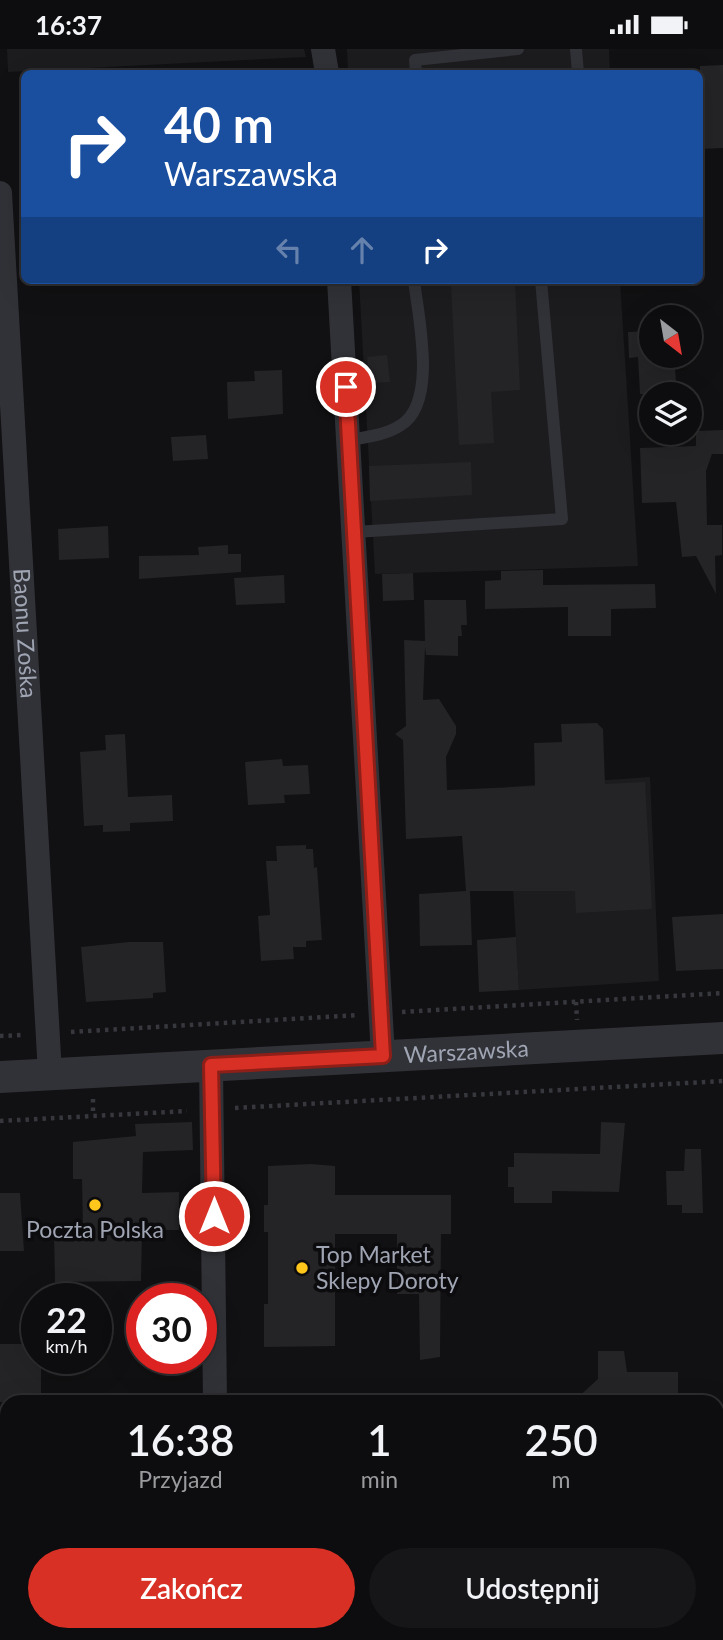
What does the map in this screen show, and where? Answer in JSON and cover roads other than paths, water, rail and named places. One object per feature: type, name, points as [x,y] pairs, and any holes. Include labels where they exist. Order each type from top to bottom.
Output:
[{"type":"street","points":[[323,49],[326,70]]},
{"type":"street","name":"Baonu Zośka","points":[[0,193],[50,1074]]},
{"type":"street","points":[[340,284],[383,1056]]},
{"type":"street","name":"Warszawska","points":[[0,1077],[723,1038]]},
{"type":"street","points":[[211,1065],[215,1395]]},
{"type":"lane","points":[[416,70],[415,61],[518,49]]},
{"type":"lane","points":[[576,49],[578,70]]},
{"type":"lane","points":[[349,440],[377,435],[403,424],[418,403],[424,375],[414,284]]},
{"type":"lane","points":[[355,532],[562,519],[541,284]]},
{"type":"place","name":"Poczta Polska","points":[[95,1205]]},
{"type":"place","name":"Top Market Sklepy Doroty","points":[[302,1268]]}]
